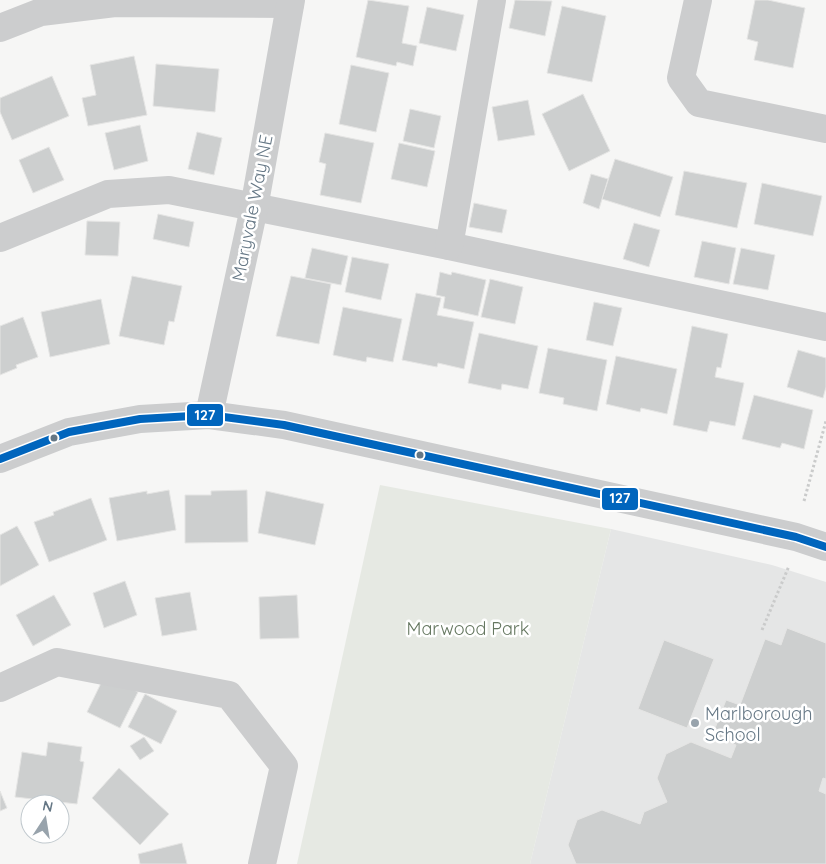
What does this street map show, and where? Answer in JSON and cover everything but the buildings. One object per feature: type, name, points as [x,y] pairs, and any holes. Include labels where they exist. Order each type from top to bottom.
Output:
[{"type":"street","points":[[449,246],[492,0]]},
{"type":"street","points":[[698,0],[681,78],[699,103],[826,129]]},
{"type":"street","points":[[0,28],[39,6],[115,3],[290,2]]},
{"type":"street","name":"Maryvale Way NE","points":[[209,415],[254,208],[290,2]]},
{"type":"street","points":[[0,238],[108,194],[169,190],[449,246],[826,327]]},
{"type":"street","points":[[0,459],[69,432],[140,419],[209,415],[284,425],[796,536],[826,547]]},
{"type":"street","points":[[0,688],[57,662],[229,695],[284,766],[262,864]]},
{"type":"path","points":[[804,502],[826,421]]},
{"type":"path","points":[[762,630],[790,563]]},
{"type":"shaded area","name":"Marlborough School","points":[[611,529],[772,565],[826,582],[826,864],[530,864]]},
{"type":"green space","name":"Marwood Park","points":[[380,485],[611,529],[530,864],[297,864]]},
{"type":"transit line","name":"127","points":[[0,459],[69,432],[140,419],[209,415],[284,425],[796,537],[826,547]]},
{"type":"place","name":"Marlborough School","points":[[695,723]]}]
